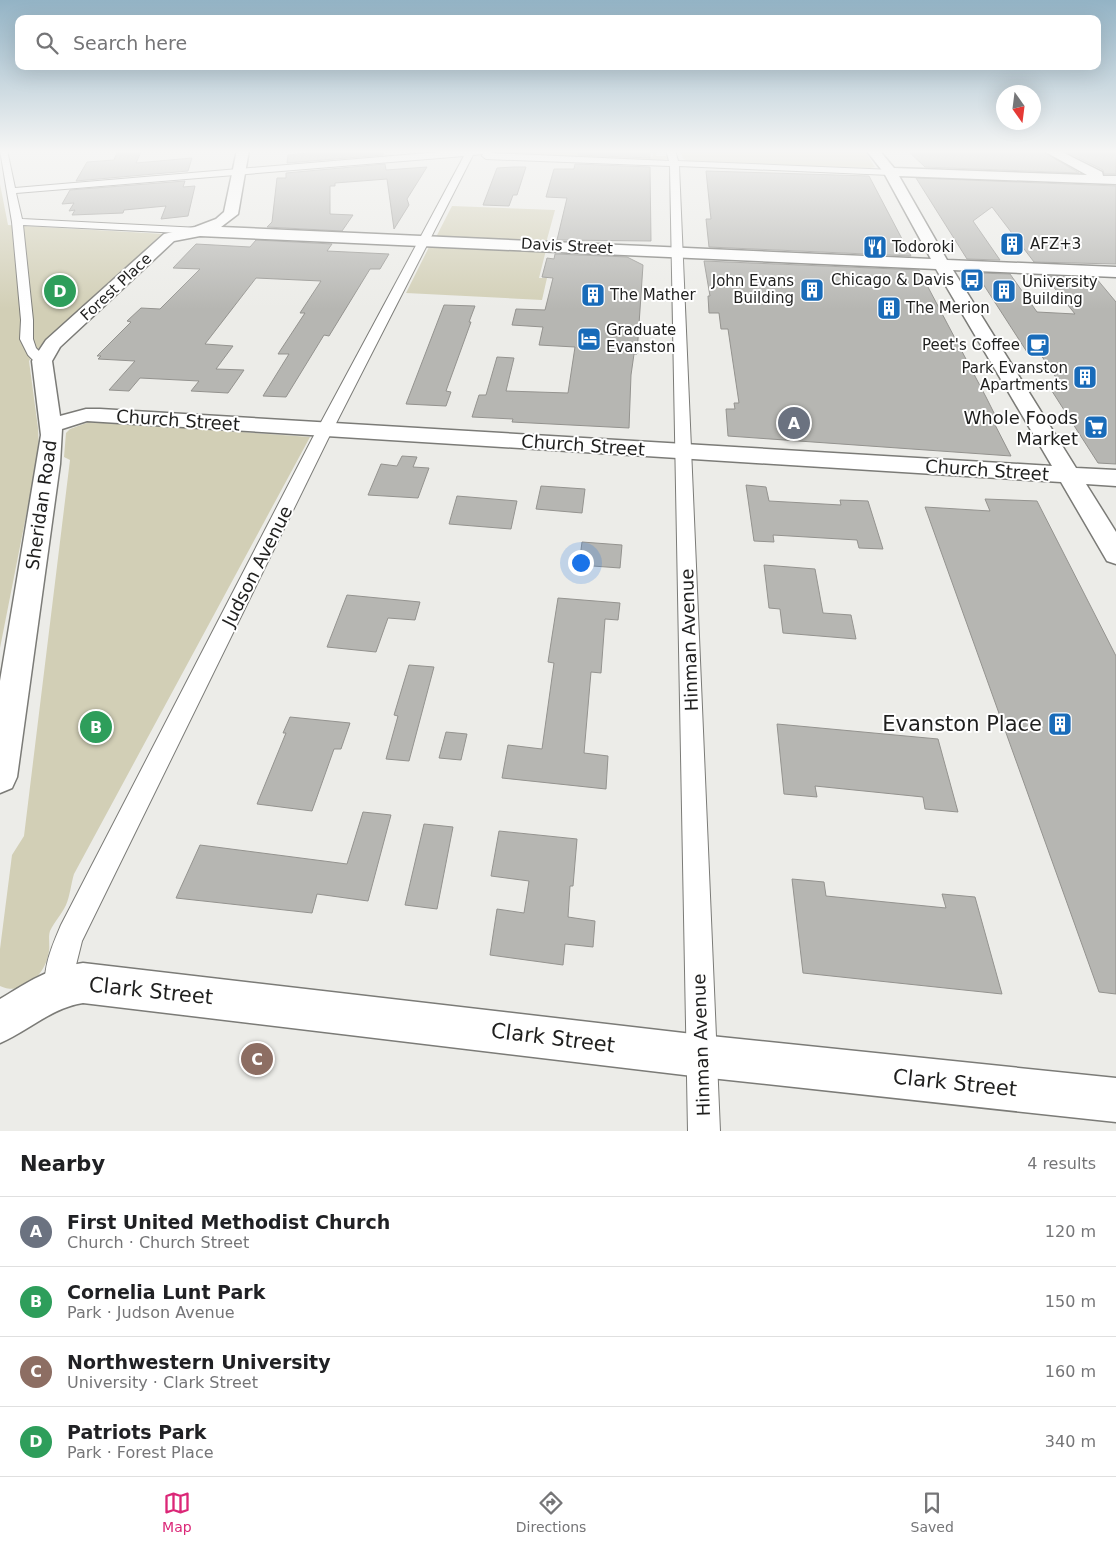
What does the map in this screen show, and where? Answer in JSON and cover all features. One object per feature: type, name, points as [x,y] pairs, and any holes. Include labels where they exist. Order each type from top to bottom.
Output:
[{"type":"street","points":[[14,203],[18,222],[27,320],[25,333],[27,346],[42,361]]},
{"type":"street","points":[[200,231],[221,222],[231,214],[233,203]]},
{"type":"street","name":"Judson Avenue","points":[[58,987],[64,953],[71,935],[326,429],[445,203]]},
{"type":"street","name":"Hinman Avenue","points":[[675,203],[678,251],[704,1131]]},
{"type":"street","points":[[907,203],[941,263],[1116,554]]},
{"type":"street","name":"Davis Street","points":[[18,222],[1116,272]]},
{"type":"street","name":"Forest Place","points":[[42,361],[53,344],[169,237],[200,231]]},
{"type":"street","name":"Sheridan Road","points":[[0,776],[49,464],[51,425],[42,361]]},
{"type":"street","name":"Church Street","points":[[51,425],[100,414],[1116,478]]},
{"type":"street","name":"Clark Street","points":[[0,1022],[58,987],[83,983],[100,984],[701,1056],[1116,1100]]},
{"type":"shaded area","points":[[0,203],[4,203],[8,225],[164,234],[39,348],[29,361],[39,450],[0,648]]},
{"type":"shaded area","points":[[452,206],[555,210],[546,243],[435,239]]},
{"type":"shaded area","points":[[430,245],[546,250],[539,278],[547,278],[542,300],[406,293]]},
{"type":"shaded area","points":[[92,421],[310,437],[74,874],[69,898],[50,931],[49,951],[43,968],[39,975],[25,986],[9,989],[0,986],[0,949],[12,855],[24,836],[70,460],[64,457],[66,433],[70,429]]},
{"type":"building","points":[[63,203],[191,203],[188,216],[161,219],[166,206],[124,210],[123,213],[72,215],[75,210],[69,211],[74,203]]},
{"type":"building","points":[[274,203],[330,203],[330,214],[353,215],[342,231],[267,227],[272,222]]},
{"type":"building","points":[[390,203],[408,203],[409,205],[394,229]]},
{"type":"building","points":[[484,203],[510,203],[509,206],[483,205]]},
{"type":"building","points":[[566,203],[650,203],[651,241],[557,240]]},
{"type":"building","points":[[709,203],[883,203],[911,256],[709,247],[706,219],[711,219]]},
{"type":"building","points":[[932,203],[1116,203],[1116,264],[1034,262],[992,207],[973,221],[1000,260],[967,259]]},
{"type":"building","points":[[256,240],[332,244],[327,251],[389,254],[380,269],[370,269],[329,336],[324,335],[286,397],[263,396],[289,354],[278,354],[305,313],[300,313],[321,281],[256,278],[205,344],[233,346],[216,369],[244,370],[228,393],[191,391],[199,381],[140,378],[129,391],[109,390],[135,361],[98,359],[101,356],[97,356],[131,322],[127,321],[141,308],[160,309],[200,269],[173,268],[196,244],[250,247]]},
{"type":"building","points":[[555,254],[627,257],[643,265],[637,354],[634,354],[631,375],[629,428],[512,422],[513,419],[472,417],[479,395],[486,395],[497,357],[514,358],[506,391],[568,393],[575,347],[539,345],[543,327],[512,325],[516,309],[545,310],[553,278],[542,277],[547,258],[554,259]]},
{"type":"building","points":[[704,261],[919,270],[997,419],[992,419],[1011,456],[728,436],[726,409],[735,409],[734,403],[739,403],[728,329],[721,329],[719,313],[709,313],[708,296],[710,296]]},
{"type":"building","points":[[976,273],[1010,274],[1037,312],[1075,314],[1045,276],[1096,278],[1116,302],[1116,464],[1098,463],[1050,388],[1063,388],[1039,352],[1027,352]]},
{"type":"building","points":[[444,305],[475,306],[446,391],[451,392],[446,406],[406,404]]},
{"type":"building","points":[[402,456],[417,457],[413,467],[429,468],[418,498],[368,495],[381,464],[397,466]]},
{"type":"building","points":[[746,485],[766,487],[769,501],[841,505],[840,500],[868,501],[883,549],[859,548],[857,540],[773,535],[774,542],[754,541]]},
{"type":"building","points":[[541,486],[585,489],[582,513],[536,509]]},
{"type":"building","points":[[457,496],[517,501],[511,529],[449,524]]},
{"type":"building","name":"Evanston Place","points":[[985,499],[1037,501],[1116,656],[1116,994],[1099,992],[925,507],[990,511]]},
{"type":"building","points":[[582,542],[622,545],[620,568],[579,565]]},
{"type":"building","points":[[764,565],[815,569],[823,613],[851,615],[856,639],[783,633],[780,609],[769,608]]},
{"type":"building","points":[[347,595],[420,602],[415,620],[388,618],[376,652],[327,647]]},
{"type":"building","points":[[558,598],[620,603],[618,620],[605,619],[601,673],[591,672],[584,753],[608,756],[606,789],[502,778],[508,745],[542,749],[554,663],[548,662]]},
{"type":"building","points":[[409,665],[434,667],[409,761],[386,759],[398,716],[394,715]]},
{"type":"building","points":[[290,717],[350,723],[341,749],[334,749],[312,811],[257,804],[286,733],[283,733]]},
{"type":"building","points":[[777,724],[938,739],[958,812],[925,809],[923,797],[815,786],[817,797],[784,794]]},
{"type":"building","points":[[446,732],[467,734],[461,760],[439,758]]},
{"type":"building","points":[[363,812],[391,815],[368,901],[317,894],[312,913],[176,898],[200,845],[347,864]]},
{"type":"building","points":[[424,824],[453,827],[437,909],[405,905]]},
{"type":"building","points":[[499,831],[577,839],[573,886],[570,886],[568,917],[595,921],[593,947],[565,944],[563,965],[490,955],[497,909],[524,913],[529,881],[491,876]]},
{"type":"building","points":[[792,879],[824,882],[826,896],[946,908],[942,894],[975,897],[1002,994],[803,973]]},
{"type":"place","name":"AFZ+3","points":[[1012,244]]},
{"type":"place","name":"Todoroki","points":[[875,247]]},
{"type":"place","name":"Chicago & Davis","points":[[972,280]]},
{"type":"place","name":"John Evans Building","points":[[812,290]]},
{"type":"place","name":"Patriots Park","points":[[60,291]]},
{"type":"place","name":"University Building","points":[[1004,291]]},
{"type":"place","name":"The Mather","points":[[593,295]]},
{"type":"place","name":"The Merion","points":[[889,308]]},
{"type":"place","name":"Graduate Evanston","points":[[589,339]]},
{"type":"place","name":"Peet's Coffee","points":[[1038,345]]},
{"type":"place","name":"Park Evanston Apartments","points":[[1085,377]]},
{"type":"place","name":"First United Methodist Church","points":[[794,423]]},
{"type":"place","name":"Whole Foods Market","points":[[1096,427]]},
{"type":"place","name":"Evanston Place","points":[[1060,724]]},
{"type":"place","name":"Cornelia Lunt Park","points":[[96,727]]},
{"type":"place","name":"Northwestern University","points":[[257,1059]]}]
